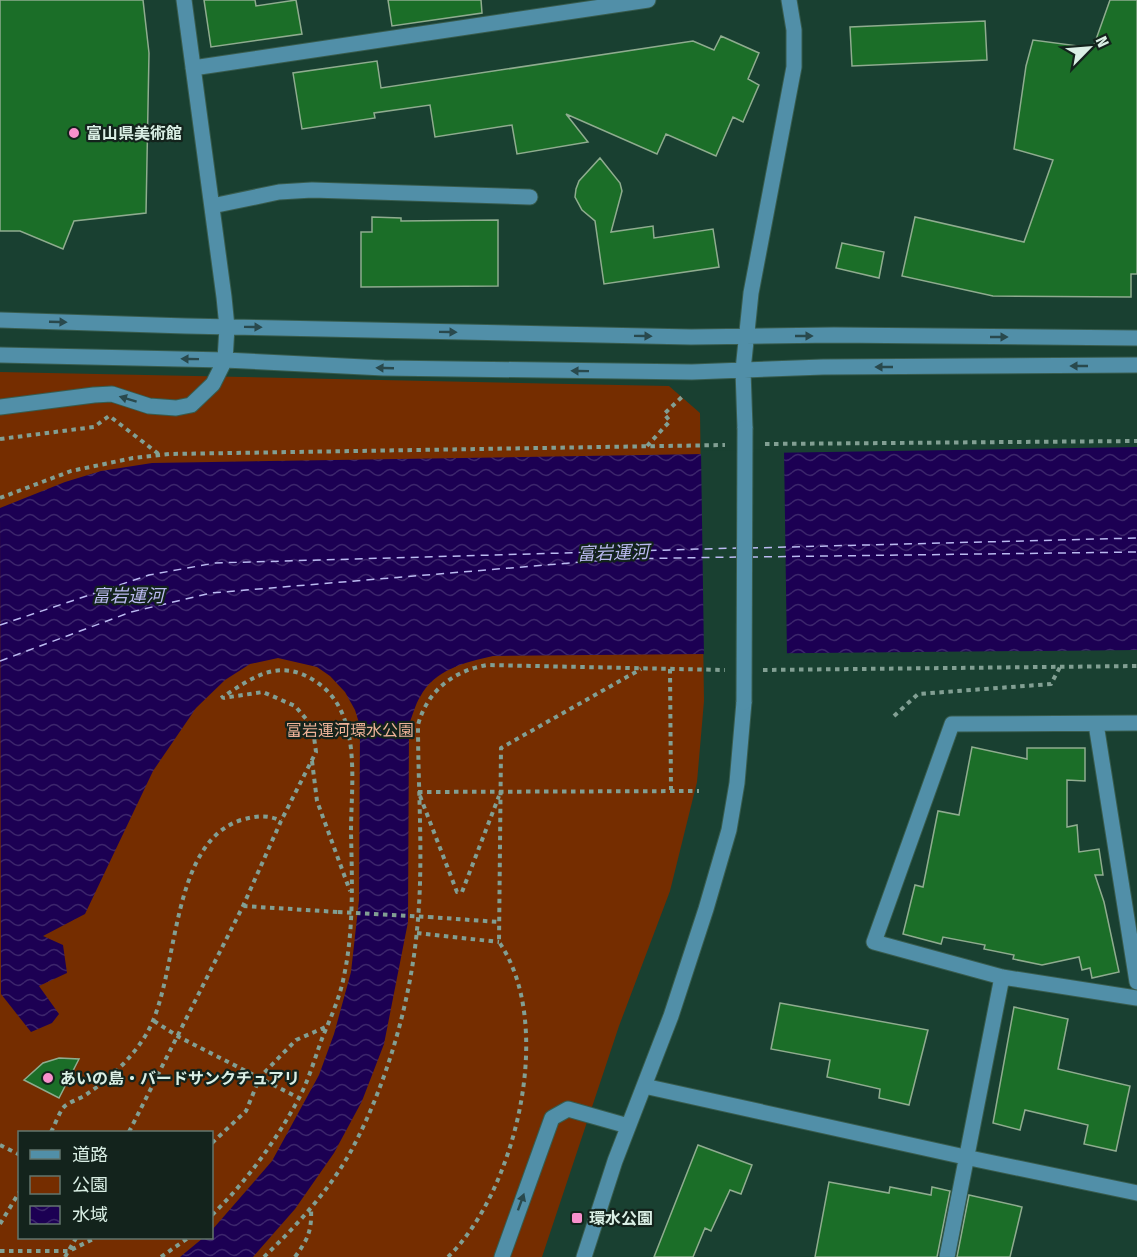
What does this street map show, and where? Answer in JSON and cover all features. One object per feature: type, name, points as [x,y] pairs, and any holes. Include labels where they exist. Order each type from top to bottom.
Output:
[{"type":"street","points":[[0,406],[112,394],[149,406],[176,408],[190,405],[213,384],[225,360],[227,327],[184,0]]},
{"type":"street","points":[[194,68],[648,0]]},
{"type":"street","points":[[584,1257],[615,1161],[671,1016],[706,909],[729,830],[737,783],[744,702],[745,428],[743,370],[751,293],[794,67],[794,30],[789,0]]},
{"type":"street","points":[[212,206],[279,192],[312,190],[530,197]]},
{"type":"street","points":[[0,320],[691,337],[1137,338]]},
{"type":"street","points":[[0,355],[225,360],[384,368],[692,372],[835,367],[1137,365]]},
{"type":"street","points":[[1137,723],[952,724],[874,942],[1002,976],[1137,998]]},
{"type":"street","points":[[1096,724],[1137,982]]},
{"type":"street","points":[[947,1257],[1002,976]]},
{"type":"street","points":[[644,1086],[1137,1193]]},
{"type":"street","points":[[502,1257],[552,1118],[568,1109],[628,1126]]},
{"type":"path","points":[[646,447],[670,421],[664,414],[684,395]]},
{"type":"path","points":[[0,439],[94,427],[109,416]]},
{"type":"path","points":[[763,444],[1137,441]]},
{"type":"path","points":[[0,498],[71,471],[133,458],[170,454],[728,445]]},
{"type":"path","points":[[264,1257],[310,1207],[350,1152],[381,1084],[399,1032],[417,933],[420,870],[418,725],[421,711],[441,684],[463,671],[487,665],[729,670]]},
{"type":"path","points":[[753,670],[1137,666]]},
{"type":"path","points":[[894,716],[918,694],[1051,684],[1060,667]]},
{"type":"path","points":[[448,1257],[468,1233],[492,1194],[508,1155],[521,1112],[525,1078],[522,1000],[511,962],[498,942],[501,748],[641,668]]},
{"type":"path","points":[[130,1131],[243,906],[281,821],[316,752],[314,737],[307,720],[295,706],[263,692],[221,698],[256,675],[285,669],[306,675],[326,688],[337,701],[345,716],[351,743],[352,896],[344,977],[328,1026],[299,1098],[263,1156],[230,1198],[213,1214]]},
{"type":"path","points":[[670,669],[671,790]]},
{"type":"path","points":[[312,760],[317,801],[352,896]]},
{"type":"path","points":[[418,792],[699,791]]},
{"type":"path","points":[[418,792],[457,892],[462,892],[500,792]]},
{"type":"path","points":[[52,1131],[64,1107],[87,1094],[123,1064],[154,1021],[163,993],[181,911],[196,862],[214,838],[235,822],[257,815],[281,821]]},
{"type":"path","points":[[243,906],[499,922]]},
{"type":"path","points":[[417,933],[498,942]]},
{"type":"path","points":[[154,1021],[178,1037],[299,1098]]},
{"type":"path","points":[[213,1142],[246,1112],[260,1077],[296,1040],[328,1026]]},
{"type":"path","points":[[0,1145],[18,1154]]},
{"type":"path","points":[[0,1224],[18,1194]]},
{"type":"path","points":[[295,1257],[308,1238],[311,1221],[310,1207]]},
{"type":"path","points":[[65,1257],[75,1239]]},
{"type":"path","points":[[0,1251],[69,1251],[93,1239]]},
{"type":"path","points":[[161,1257],[187,1239]]},
{"type":"path","points":[[41,1257],[45,1250]]},
{"type":"green space","name":"富岩運河環水公園","points":[[0,372],[669,386],[700,413],[704,701],[697,782],[670,891],[619,1026],[542,1257],[0,1257]]},
{"type":"water","name":"富岩運河","points":[[1137,447],[1137,650],[493,656],[461,664],[442,674],[433,680],[418,700],[409,724],[408,922],[384,1044],[362,1101],[334,1153],[295,1209],[253,1257],[180,1257],[202,1239],[213,1239],[213,1229],[272,1161],[319,1075],[334,1034],[351,972],[359,900],[360,726],[355,710],[345,692],[330,676],[317,667],[278,658],[250,664],[225,680],[196,708],[153,771],[85,914],[43,936],[63,945],[67,973],[39,986],[59,1014],[52,1023],[31,1032],[1,994],[0,508],[65,482],[101,471],[152,463]]},
{"type":"pier","points":[[784,449],[787,657],[704,657],[701,451]]},
{"type":"building","name":"富山県美術館","points":[[0,0],[143,0],[149,53],[146,213],[74,221],[63,249],[20,231],[0,231]]},
{"type":"building","points":[[204,0],[255,0],[256,6],[296,0],[302,34],[211,47]]},
{"type":"building","points":[[388,0],[481,0],[482,13],[392,26]]},
{"type":"building","points":[[1110,0],[1137,0],[1137,274],[1131,274],[1131,297],[993,296],[902,276],[915,217],[1024,242],[1053,160],[1014,149],[1026,66],[1033,40],[1093,48]]},
{"type":"building","points":[[985,21],[987,60],[852,66],[850,27]]},
{"type":"building","points":[[721,36],[759,53],[748,79],[759,85],[743,122],[733,117],[716,156],[666,134],[657,154],[566,114],[588,142],[517,154],[512,125],[435,137],[430,105],[374,113],[375,118],[302,129],[293,73],[377,61],[381,88],[693,41],[714,50]]},
{"type":"building","points":[[600,158],[620,183],[622,191],[611,232],[653,226],[654,238],[713,229],[719,267],[604,284],[595,221],[582,210],[575,197],[579,181]]},
{"type":"building","points":[[372,217],[401,218],[401,221],[498,220],[498,286],[361,287],[361,232],[372,232]]},
{"type":"building","points":[[842,243],[884,252],[879,278],[836,268]]},
{"type":"building","points":[[972,747],[1027,759],[1027,748],[1085,748],[1085,781],[1067,780],[1067,827],[1077,825],[1079,852],[1099,849],[1103,875],[1095,875],[1104,902],[1119,972],[1092,978],[1090,968],[1082,970],[1079,957],[1042,965],[1013,959],[1014,955],[984,949],[985,945],[943,937],[941,944],[903,934],[915,885],[923,887],[938,811],[959,815]]},
{"type":"building","points":[[780,1003],[928,1030],[909,1105],[879,1098],[880,1089],[827,1077],[830,1060],[771,1049]]},
{"type":"building","points":[[1014,1007],[1068,1019],[1058,1069],[1130,1086],[1116,1151],[1084,1144],[1088,1125],[1025,1110],[1020,1130],[993,1123]]},
{"type":"building","name":"あいの島・バードサンクチュアリ","points":[[59,1058],[79,1059],[59,1098],[24,1080],[43,1063]]},
{"type":"building","points":[[698,1145],[752,1165],[741,1194],[730,1190],[711,1231],[705,1228],[693,1257],[654,1257]]},
{"type":"building","points":[[829,1182],[889,1193],[890,1187],[931,1195],[932,1187],[950,1191],[937,1257],[815,1257]]},
{"type":"building","points":[[969,1195],[1022,1207],[1010,1257],[957,1257]]},
{"type":"ferry route","points":[[750,548],[1137,538]]},
{"type":"ferry route","points":[[0,625],[149,575],[215,563],[737,548]]},
{"type":"ferry route","points":[[750,557],[1137,552]]},
{"type":"ferry route","points":[[0,661],[131,612],[211,593],[618,559],[737,557]]},
{"type":"place","name":"富山県美術館","points":[[74,133]]},
{"type":"place","name":"あいの島・バードサンクチュアリ","points":[[48,1078]]},
{"type":"place","name":"環水公園","points":[[577,1218]]}]
